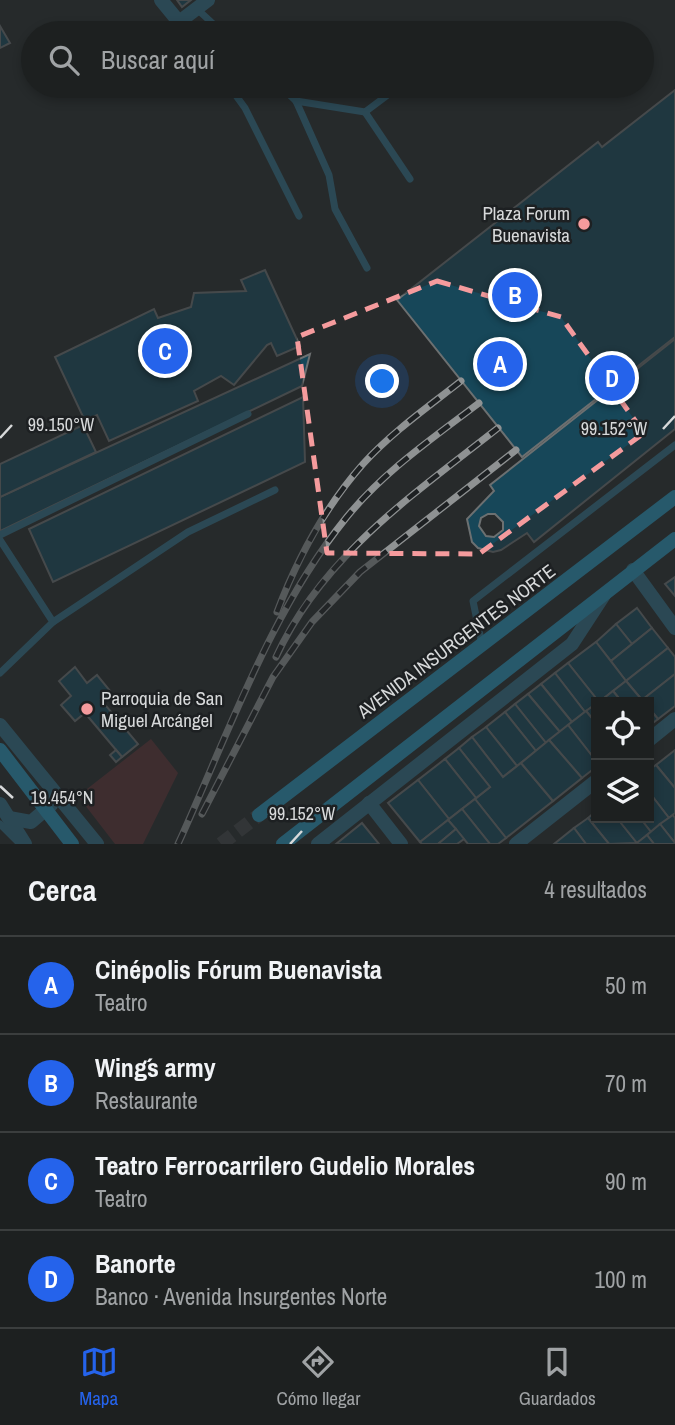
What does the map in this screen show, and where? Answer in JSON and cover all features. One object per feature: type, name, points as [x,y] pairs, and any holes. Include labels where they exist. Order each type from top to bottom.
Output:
[{"type":"main road","name":"AVENIDA INSURGENTES NORTE","points":[[259,815],[675,497]]},
{"type":"main road","points":[[283,844],[675,539]]},
{"type":"main road","points":[[0,750],[72,844]]},
{"type":"street","points":[[161,0],[178,21]]},
{"type":"street","points":[[189,21],[202,4]]},
{"type":"street","points":[[633,570],[675,628]]},
{"type":"street","points":[[318,844],[572,644],[609,588]]},
{"type":"street","points":[[654,736],[675,719]]},
{"type":"street","points":[[0,724],[97,844]]},
{"type":"street","points":[[516,844],[591,785]]},
{"type":"street","points":[[5,821],[31,822],[42,816],[51,805],[50,786]]},
{"type":"street","points":[[369,803],[401,844]]},
{"type":"street","points":[[0,804],[5,821],[25,844]]},
{"type":"lane","points":[[202,4],[214,21]]},
{"type":"lane","points":[[238,98],[299,216]]},
{"type":"lane","points":[[293,98],[329,175],[335,209],[367,268]]},
{"type":"lane","points":[[365,113],[384,98]]},
{"type":"lane","points":[[296,101],[365,113],[410,179]]},
{"type":"lane","points":[[53,622],[0,538],[248,414]]},
{"type":"lane","points":[[482,646],[473,601],[675,445]]},
{"type":"lane","points":[[0,673],[53,622],[188,532],[275,489]]},
{"type":"lane","points":[[5,821],[19,844]]},
{"type":"highlighted area","points":[[437,281],[561,317],[644,433],[479,554],[327,553],[297,337]]},
{"type":"shaded area","points":[[151,739],[178,773],[143,844],[115,844],[78,796]]},
{"type":"building","points":[[177,0],[191,0],[182,7]]},
{"type":"building","points":[[0,26],[10,43],[0,48]]},
{"type":"building","name":"Plaza Forum Buenavista","points":[[675,90],[675,337],[522,457],[397,300],[598,142],[602,147]]},
{"type":"building","points":[[265,270],[300,346],[277,356],[271,343],[234,385],[221,376],[194,391],[198,401],[109,441],[97,415],[85,421],[55,357],[154,309],[158,318],[191,307],[194,293],[246,291],[241,280]]},
{"type":"building","points":[[675,339],[675,429],[534,542],[527,533],[501,550],[493,552],[478,548],[472,542],[467,519],[494,491],[490,485]],"holes":[[[495,514],[503,522],[503,530],[494,537],[486,536],[479,526],[481,518]]]},
{"type":"building","points":[[310,354],[302,386],[0,531],[0,497]]},
{"type":"building","points":[[303,397],[305,462],[53,582],[29,529]]},
{"type":"building","points":[[83,425],[96,452],[0,497],[0,464]]},
{"type":"building","points":[[675,577],[675,596],[665,584]]},
{"type":"building","points":[[637,608],[652,628],[632,644],[616,624]]},
{"type":"building","points":[[616,624],[632,644],[611,661],[596,642]]},
{"type":"building","points":[[652,628],[668,648],[626,681],[611,661]]},
{"type":"building","points":[[596,642],[626,681],[605,697],[595,697],[568,663]]},
{"type":"building","points":[[668,648],[675,657],[675,674],[646,697],[639,697],[626,681]]},
{"type":"building","points":[[568,663],[595,697],[591,697],[591,708],[585,712],[555,673]]},
{"type":"building","name":"Parroquia de San Miguel Arcángel","points":[[75,667],[87,683],[97,675],[111,692],[101,700],[138,744],[122,757],[85,713],[75,721],[61,705],[71,696],[59,681]]},
{"type":"building","points":[[555,673],[585,712],[572,722],[541,684]]},
{"type":"building","points":[[675,674],[675,706],[658,719],[654,714],[654,697],[646,697]]},
{"type":"building","points":[[626,681],[640,697],[618,697],[613,691]]},
{"type":"building","points":[[541,684],[572,722],[560,732],[528,694]]},
{"type":"building","points":[[613,691],[618,697],[605,697]]},
{"type":"building","points":[[528,694],[560,732],[546,743],[515,704]]},
{"type":"building","points":[[515,704],[546,743],[536,751],[505,712]]},
{"type":"building","points":[[586,711],[591,717],[591,755],[568,725]]},
{"type":"building","points":[[505,712],[536,751],[517,766],[486,727]]},
{"type":"building","points":[[568,725],[591,755],[591,771],[582,778],[549,740]]},
{"type":"building","points":[[486,727],[517,766],[503,777],[472,737]]},
{"type":"building","points":[[472,737],[503,777],[521,763],[553,801],[506,838],[475,799],[490,787],[459,748]]},
{"type":"building","points":[[549,740],[582,778],[553,801],[521,763]]},
{"type":"building","points":[[459,748],[490,787],[476,798],[445,759]]},
{"type":"building","points":[[116,750],[122,757],[116,762],[110,755]]},
{"type":"building","points":[[675,750],[675,788],[656,765]]},
{"type":"building","points":[[445,759],[476,798],[449,819],[418,780]]},
{"type":"building","points":[[656,765],[675,788],[675,813],[669,818],[654,798]]},
{"type":"building","points":[[418,780],[449,819],[420,842],[388,803]]},
{"type":"building","points":[[654,798],[669,818],[651,832],[644,823],[654,823]]},
{"type":"building","points":[[475,799],[506,838],[498,844],[490,844],[462,809]]},
{"type":"building","points":[[462,809],[490,844],[468,844],[448,820]]},
{"type":"building","points":[[673,815],[675,818],[675,843],[660,824]]},
{"type":"building","points":[[588,818],[609,844],[586,844],[574,828]]},
{"type":"building","points":[[448,820],[456,829],[438,844],[420,842]]},
{"type":"building","points":[[362,823],[379,844],[336,844]]},
{"type":"building","points":[[592,823],[621,823],[637,843],[609,844]]},
{"type":"building","points":[[621,823],[644,823],[651,832],[637,843]]},
{"type":"building","points":[[660,824],[675,844],[654,844],[647,835]]},
{"type":"building","points":[[574,828],[586,844],[554,844]]},
{"type":"building","points":[[456,829],[464,839],[457,844],[438,844]]},
{"type":"building","points":[[647,835],[654,844],[635,844],[637,843]]},
{"type":"tunnel","points":[[221,844],[259,815]]},
{"type":"railway","points":[[277,612],[314,534],[350,480],[386,441],[461,381]]},
{"type":"railway","points":[[178,844],[252,675],[295,593],[319,555],[360,501],[409,456],[479,403]]},
{"type":"railway","points":[[276,657],[295,621],[318,588],[344,558],[403,503],[498,428]]},
{"type":"railway","points":[[202,814],[273,677],[312,622],[360,572],[516,450]]},
{"type":"place","name":"Plaza Forum Buenavista","points":[[584,224]]},
{"type":"place","name":"Wing´s army","points":[[515,295]]},
{"type":"place","name":"Teatro Ferrocarrilero Gudelio Morales","points":[[165,351]]},
{"type":"place","name":"Cinépolis Fórum Buenavista","points":[[500,364]]},
{"type":"place","name":"Banorte","points":[[612,378]]},
{"type":"place","name":"Parroquia de San Miguel Arcángel","points":[[87,709]]}]
